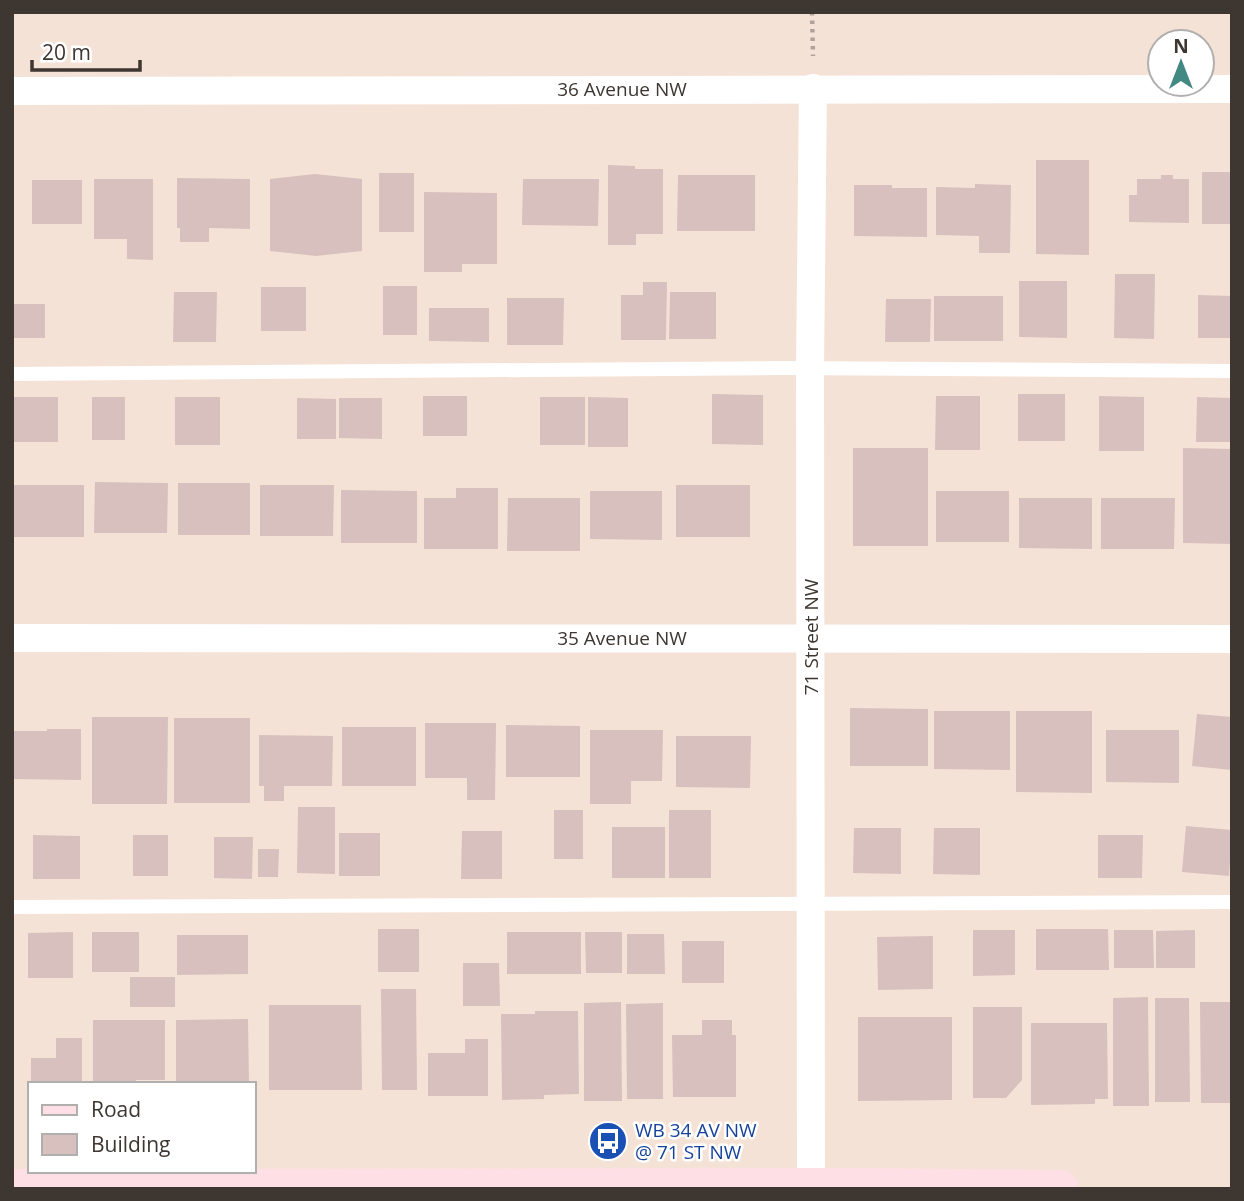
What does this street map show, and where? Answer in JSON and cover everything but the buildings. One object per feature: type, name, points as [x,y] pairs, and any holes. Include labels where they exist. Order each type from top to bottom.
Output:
[{"type":"street","name":"71 Street NW","points":[[811,1187],[810,368],[813,88]]},
{"type":"street","name":"36 Avenue NW","points":[[12,90],[1232,89]]},
{"type":"street","name":"35 Avenue NW","points":[[12,638],[1232,639]]},
{"type":"street","points":[[12,1188],[1060,1189]]},
{"type":"lane","points":[[12,374],[810,368],[1232,370]]},
{"type":"lane","points":[[12,907],[1232,902]]},
{"type":"path","points":[[812,12],[813,88]]},
{"type":"place","name":"WB 34 AV NW @ 71 ST NW","points":[[608,1141]]}]
